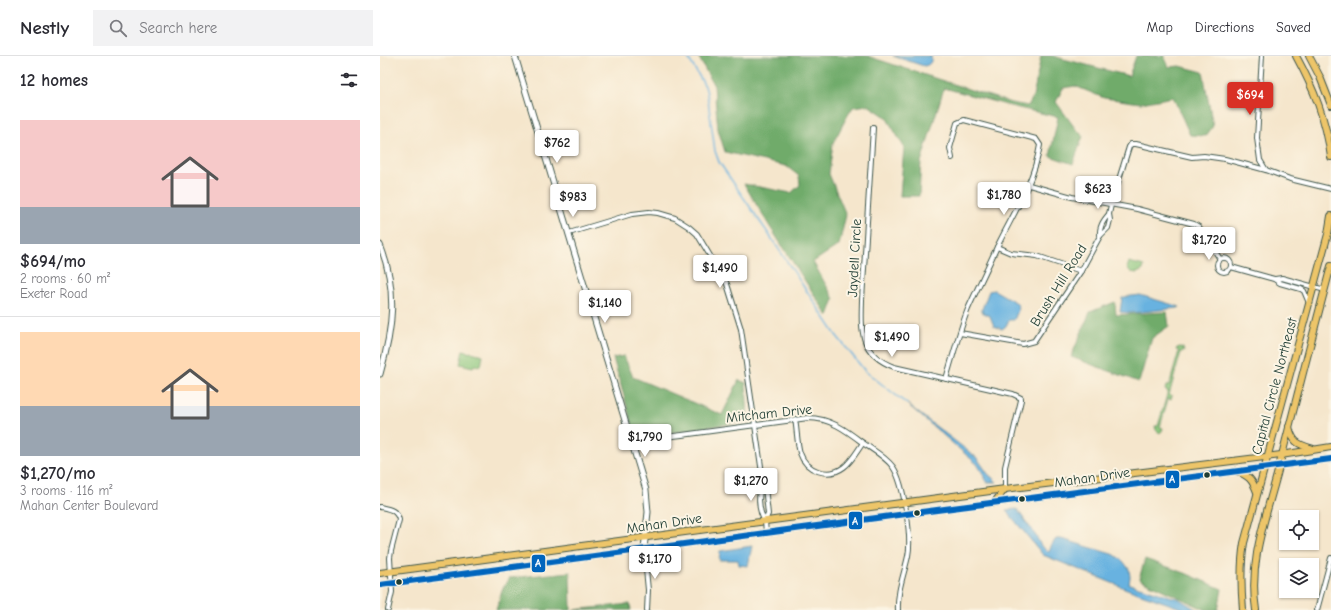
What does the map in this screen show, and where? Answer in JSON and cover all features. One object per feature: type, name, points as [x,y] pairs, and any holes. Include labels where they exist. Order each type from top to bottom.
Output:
[{"type":"main road","points":[[1296,56],[1314,92],[1323,117],[1329,140],[1331,157]]},
{"type":"main road","points":[[1309,56],[1320,77],[1331,105]]},
{"type":"main road","name":"Capital Circle Northeast","points":[[1243,610],[1241,594],[1244,543],[1328,234],[1331,216]]},
{"type":"main road","name":"Capital Circle Northeast","points":[[1256,610],[1254,582],[1257,547],[1331,266]]},
{"type":"main road","points":[[1313,290],[1324,293]]},
{"type":"main road","points":[[1289,425],[1291,434],[1296,443],[1314,449]]},
{"type":"main road","name":"Mahan Drive","points":[[380,573],[1331,447]]},
{"type":"main road","name":"Mahan Drive","points":[[380,585],[1154,481],[1331,459]]},
{"type":"main road","points":[[1153,470],[1154,481]]},
{"type":"main road","points":[[1235,471],[1250,478],[1257,492]]},
{"type":"main road","points":[[986,492],[994,503],[1005,489]]},
{"type":"main road","points":[[564,549],[564,560]]},
{"type":"main road","points":[[482,560],[483,571]]},
{"type":"street","points":[[515,56],[647,498],[648,512],[644,549],[648,590],[647,610]]},
{"type":"street","points":[[1262,56],[1257,138],[1260,160],[1266,170],[1290,179],[1331,189]]},
{"type":"street","points":[[946,379],[968,310],[997,247],[1029,185],[1039,154],[1040,145],[1036,139],[964,120],[959,121],[955,127],[950,148],[952,158]]},
{"type":"street","name":"Jaydell Circle","points":[[873,128],[862,300],[862,334],[869,350],[879,360],[887,365],[1013,394],[1020,398],[1021,400],[1005,467],[1005,489]]},
{"type":"street","name":"Brush Hill Road","points":[[960,334],[1023,344],[1034,341],[1081,271],[1100,236],[1108,228],[1111,205],[1128,146],[1136,144],[1192,158],[1204,156],[1225,159],[1266,170]]},
{"type":"street","points":[[1029,185],[1111,205],[1137,209],[1194,224],[1199,228],[1220,259]]},
{"type":"street","points":[[568,233],[632,214],[649,212],[675,218],[697,234],[723,275],[730,291],[741,329],[762,480],[765,487],[768,514],[765,521],[766,533]]},
{"type":"street","name":"Brush Hill Road","points":[[1100,236],[1102,224],[1109,214]]},
{"type":"street","points":[[380,245],[388,269],[392,295],[392,325],[380,374]]},
{"type":"street","points":[[997,247],[1011,253],[1037,256],[1081,271]]},
{"type":"street","points":[[1227,258],[1231,262],[1231,267],[1228,271],[1220,271],[1217,266],[1220,259],[1227,258]]},
{"type":"street","points":[[1231,267],[1274,279],[1280,283],[1301,289],[1304,291],[1309,304]]},
{"type":"street","points":[[1274,279],[1282,278],[1313,290]]},
{"type":"street","name":"Mitcham Drive","points":[[633,447],[671,436],[795,419],[815,418],[827,420],[843,428],[886,459],[893,467],[902,486],[909,535],[909,552],[899,590],[898,610]]},
{"type":"street","points":[[795,419],[802,458],[810,468],[819,472],[835,472],[844,467],[863,443]]},
{"type":"street","points":[[762,480],[759,490],[759,505],[761,515],[765,521]]},
{"type":"street","points":[[380,507],[395,512],[400,520],[390,558],[392,583],[388,610]]},
{"type":"street","points":[[1317,610],[1331,558]]},
{"type":"green space","points":[[698,56],[867,56],[1011,103],[1028,106],[1033,97],[1041,56],[1052,56],[1129,76],[1136,56],[1164,56],[1169,67],[1180,66],[1203,72],[1213,126],[1206,136],[1190,135],[1173,97],[1141,103],[1104,98],[1075,86],[1063,88],[1056,102],[1075,128],[1083,136],[1073,164],[1050,156],[1058,117],[944,88],[921,162],[919,196],[900,196],[904,147],[886,117],[868,105],[853,107],[833,143],[829,174],[846,215],[839,245],[813,262],[834,299],[828,316],[744,184],[791,193],[800,185],[799,176],[786,166],[725,152],[718,129],[714,86]]},
{"type":"green space","points":[[1129,262],[1144,266],[1143,270],[1137,273],[1131,272],[1127,268]]},
{"type":"green space","points":[[1115,302],[1116,315],[1167,312],[1169,326],[1152,338],[1139,382],[1071,357],[1090,312]]},
{"type":"green space","points":[[1177,348],[1183,348],[1184,352],[1181,352],[1169,395],[1172,396],[1171,400],[1168,399],[1160,427],[1163,428],[1160,433],[1156,430],[1155,426],[1158,426],[1168,391],[1165,390],[1166,386],[1169,386],[1179,351],[1176,350]]},
{"type":"green space","points":[[463,350],[467,351],[468,353],[471,352],[483,355],[481,366],[474,365],[473,367],[460,364]]},
{"type":"green space","points":[[624,356],[633,377],[722,415],[739,380],[746,383],[748,421],[636,438],[613,358]]},
{"type":"green space","points":[[1145,559],[1185,573],[1222,589],[1218,610],[1206,610],[1139,579]]},
{"type":"green space","points":[[570,572],[571,610],[496,610],[503,588],[510,578]]},
{"type":"green space","points":[[630,604],[631,610],[573,610]]},
{"type":"water","points":[[893,56],[931,56],[931,60],[928,65],[924,66]]},
{"type":"water","points":[[994,290],[1017,303],[1019,308],[1014,320],[1009,320],[1006,326],[1002,329],[994,326],[990,316],[982,312],[989,291]]},
{"type":"water","points":[[1140,295],[1180,307],[1131,313],[1120,312],[1122,298]]},
{"type":"water","points":[[907,404],[977,458],[988,474],[997,482],[986,482],[985,477],[977,464]]},
{"type":"water","points":[[1017,509],[1036,536],[1041,546],[1049,552],[1056,539],[1062,539],[1115,555],[1123,561],[1129,569],[1129,584],[1179,599],[1197,610],[1186,610],[1127,589],[1043,555],[1006,510]]},
{"type":"water","points":[[752,546],[748,566],[739,565],[738,560],[719,560],[720,551]]},
{"type":"waterway","points":[[687,56],[705,86],[715,151],[719,162],[836,335],[865,371],[907,404]]},
{"type":"transit line","name":"A","points":[[380,585],[906,514],[1331,459]]}]
